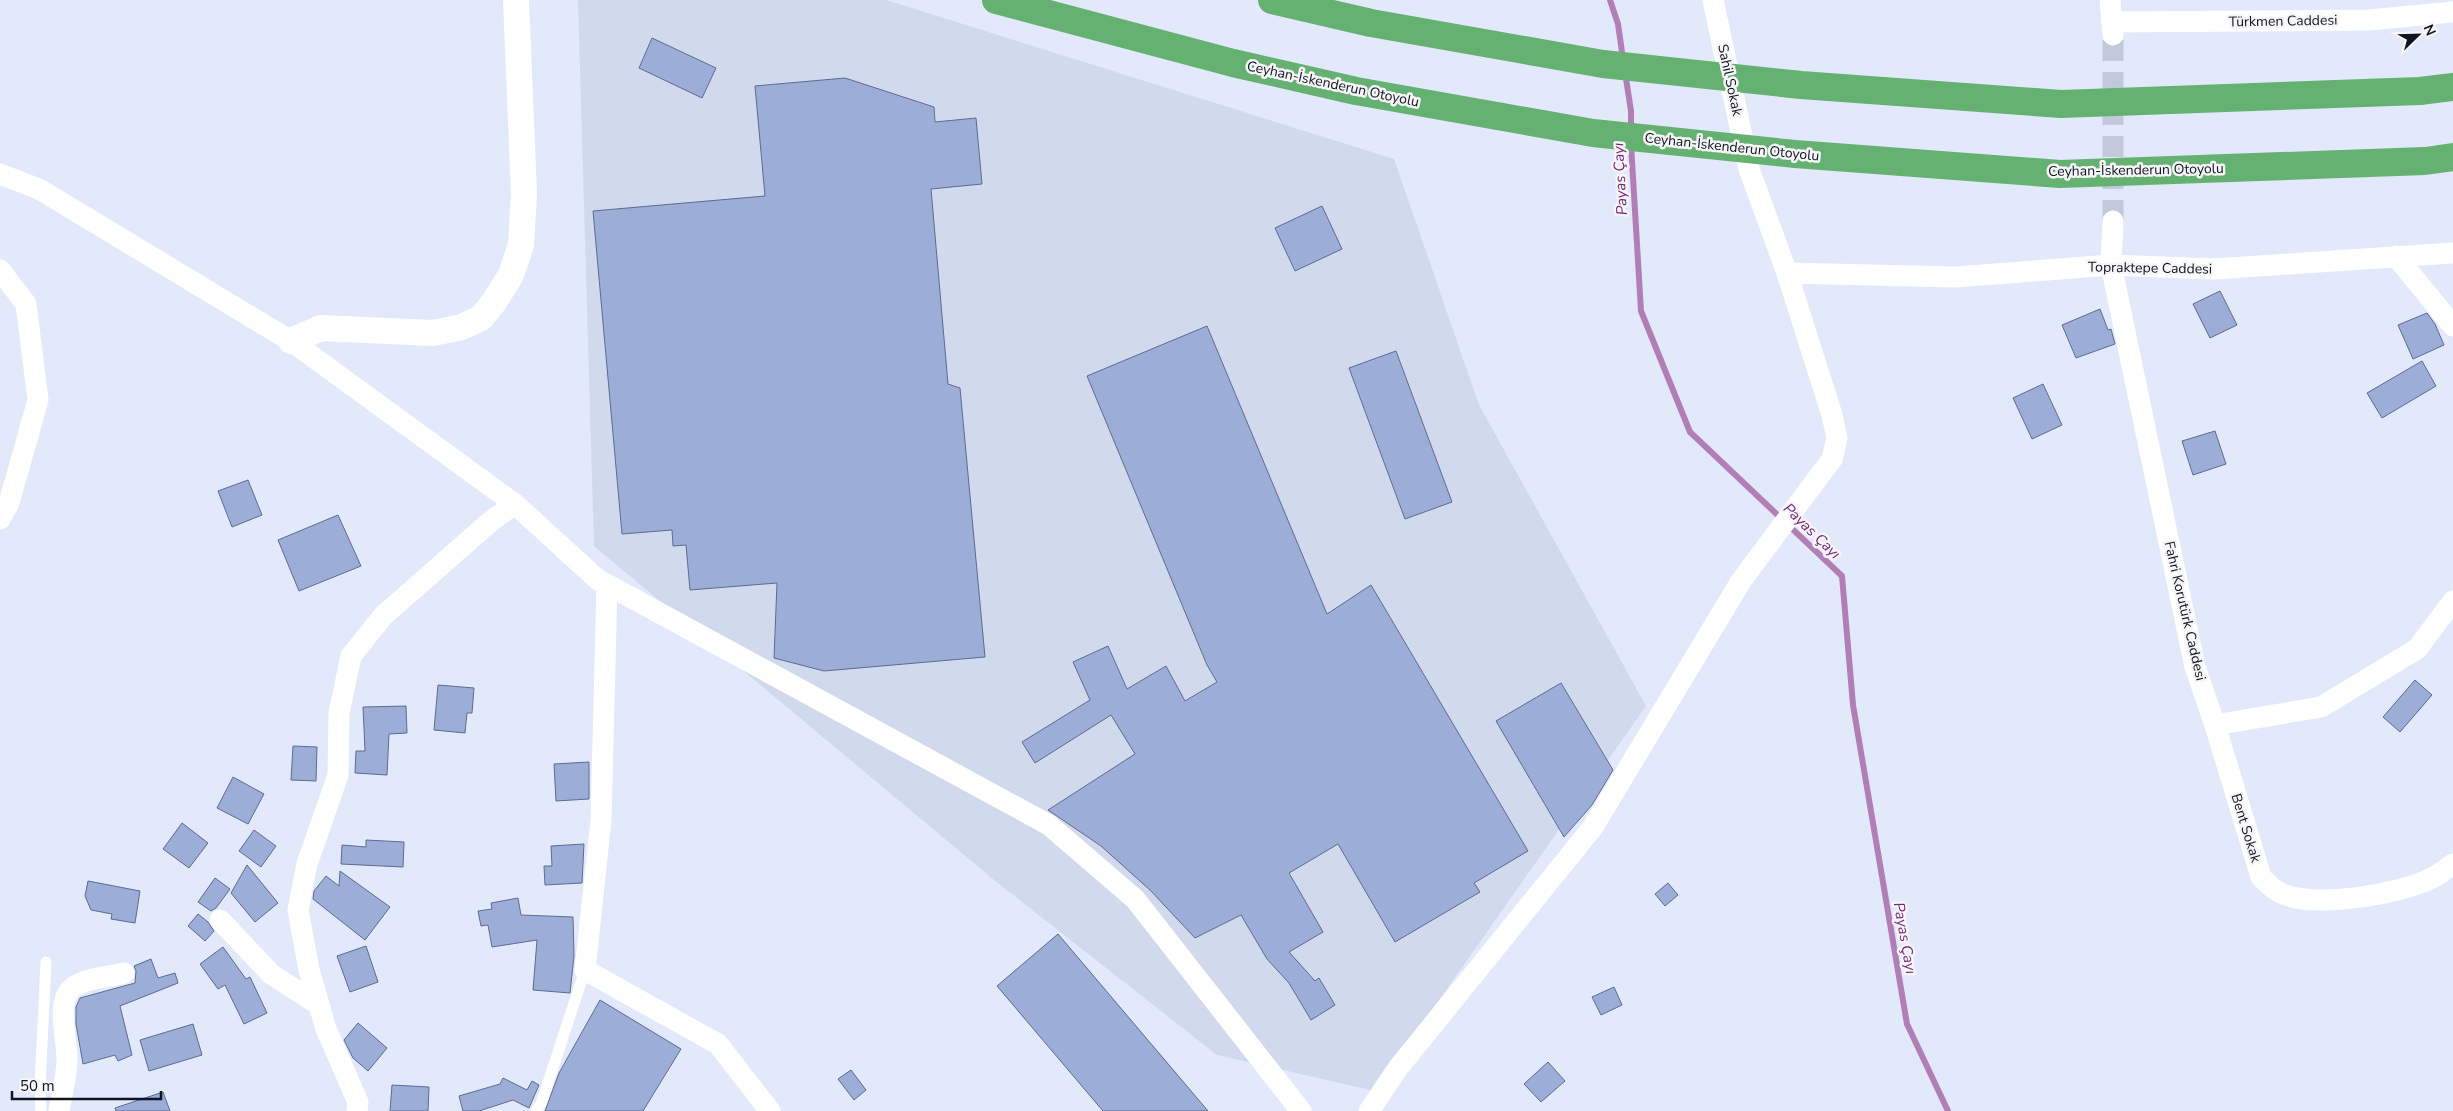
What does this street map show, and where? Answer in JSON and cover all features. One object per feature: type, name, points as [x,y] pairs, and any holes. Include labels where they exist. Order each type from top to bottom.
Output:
[{"type":"highway","name":"Ceyhan-İskenderun Otoyolu","points":[[996,0],[1233,63],[1356,91],[1593,133],[1795,154],[2060,174],[2425,160],[2453,157]]},
{"type":"highway","points":[[1272,0],[1371,23],[1603,64],[1801,85],[2061,104],[2420,91],[2453,87]]},
{"type":"street","points":[[291,341],[321,328],[433,333],[462,326],[481,318],[494,302],[511,275],[521,245],[524,193],[516,0]]},
{"type":"street","name":"Sahil Sokak","points":[[1369,1111],[1404,1060],[1594,828],[1741,581],[1832,459],[1837,438],[1832,415],[1787,273],[1749,169],[1713,0]]},
{"type":"street","name":"Türkmen Caddesi","points":[[2110,0],[2113,28],[2370,20],[2453,12]]},
{"type":"street","points":[[0,174],[40,189],[291,341],[515,504],[597,579],[1050,825],[1135,899],[1301,1111]]},
{"type":"street","name":"Fahri Korutürk Caddesi","points":[[2113,221],[2111,265],[2195,667],[2215,725]]},
{"type":"street","name":"Topraktepe Caddesi","points":[[1787,273],[1956,277],[2111,265],[2214,269],[2453,252]]},
{"type":"street","points":[[2396,256],[2453,326]]},
{"type":"street","points":[[0,270],[26,304],[38,400],[9,503],[0,519]]},
{"type":"street","points":[[358,1111],[358,1102],[326,1029],[309,970],[298,910],[307,864],[338,775],[339,713],[351,656],[383,616],[491,521],[515,504]]},
{"type":"street","points":[[607,585],[601,820],[586,970],[718,1044],[770,1111]]},
{"type":"street","points":[[2215,725],[2321,707],[2417,649],[2453,601]]},
{"type":"street","name":"Bent Sokak","points":[[2215,725],[2261,877],[2279,893],[2310,900],[2349,899],[2405,888],[2433,878],[2453,864]]},
{"type":"street","points":[[220,920],[271,974],[319,1005]]},
{"type":"street","points":[[59,1111],[67,1060],[64,1009],[66,997],[71,989],[80,984],[124,974]]},
{"type":"lane","points":[[42,1111],[40,1086],[46,962]]},
{"type":"lane","points":[[536,1111],[541,1104],[586,970]]},
{"type":"shaded area","points":[[578,0],[886,0],[1394,159],[1479,405],[1646,706],[1375,1091],[1217,1055],[994,880],[594,546]]},
{"type":"building","points":[[652,38],[716,68],[702,98],[639,68]]},
{"type":"building","points":[[845,78],[934,107],[935,122],[976,118],[982,184],[931,189],[948,384],[960,388],[985,657],[824,671],[774,658],[777,583],[690,590],[686,545],[673,546],[672,530],[622,534],[593,211],[765,196],[755,86]]},
{"type":"building","points":[[1322,206],[1342,249],[1295,271],[1275,228]]},
{"type":"building","points":[[2220,291],[2237,325],[2210,338],[2193,304]]},
{"type":"building","points":[[2100,309],[2108,330],[2111,329],[2115,344],[2076,358],[2062,325]]},
{"type":"building","points":[[2427,313],[2435,324],[2444,345],[2413,359],[2398,325]]},
{"type":"building","points":[[1207,326],[1327,614],[1371,585],[1528,851],[1474,883],[1480,892],[1395,942],[1338,844],[1289,873],[1323,932],[1289,952],[1315,981],[1319,978],[1335,1005],[1311,1020],[1289,983],[1267,959],[1241,915],[1195,938],[1150,890],[1101,846],[1048,810],[1135,754],[1111,715],[1035,763],[1022,742],[1090,700],[1073,662],[1108,646],[1127,689],[1166,666],[1185,701],[1217,682],[1207,665],[1087,376]]},
{"type":"building","points":[[1396,351],[1452,502],[1405,519],[1349,368]]},
{"type":"building","points":[[2422,361],[2436,386],[2382,418],[2367,393]]},
{"type":"building","points":[[2043,384],[2062,425],[2032,439],[2013,398]]},
{"type":"building","points":[[2215,431],[2226,464],[2193,475],[2182,441]]},
{"type":"building","points":[[248,480],[262,515],[232,527],[218,491]]},
{"type":"building","points":[[338,515],[361,566],[299,591],[278,540]]},
{"type":"building","points":[[2415,680],[2432,695],[2400,732],[2383,717]]},
{"type":"building","points":[[1561,683],[1613,770],[1592,805],[1564,837],[1496,721]]},
{"type":"building","points":[[438,685],[474,688],[472,713],[467,713],[465,733],[434,730]]},
{"type":"building","points":[[406,706],[407,733],[389,734],[387,775],[355,773],[356,751],[365,751],[363,707]]},
{"type":"building","points":[[293,746],[317,747],[316,781],[291,780]]},
{"type":"building","points":[[589,762],[589,799],[556,801],[554,764]]},
{"type":"building","points":[[233,777],[264,794],[248,824],[217,808]]},
{"type":"building","points":[[182,823],[208,843],[189,868],[163,849]]},
{"type":"building","points":[[254,830],[276,846],[261,867],[239,851]]},
{"type":"building","points":[[366,840],[404,842],[403,867],[341,864],[342,845],[366,847]]},
{"type":"building","points":[[584,844],[582,883],[545,885],[544,866],[552,866],[551,846]]},
{"type":"building","points":[[247,865],[278,903],[255,922],[231,893]]},
{"type":"building","points":[[340,871],[390,907],[365,940],[313,899],[314,891],[326,876],[339,886]]},
{"type":"building","points":[[215,878],[230,889],[216,908],[211,911],[198,902]]},
{"type":"building","points":[[88,881],[140,891],[135,923],[111,919],[112,914],[91,910],[85,896]]},
{"type":"building","points":[[1668,883],[1678,895],[1665,906],[1655,894]]},
{"type":"building","points":[[518,898],[521,915],[573,917],[574,956],[570,993],[533,990],[537,940],[492,947],[488,925],[481,926],[478,911],[492,909],[491,903]]},
{"type":"building","points":[[198,914],[208,922],[214,931],[205,941],[188,926]]},
{"type":"building","points":[[1058,934],[1208,1111],[1103,1111],[997,986]]},
{"type":"building","points":[[366,946],[378,982],[350,992],[337,956]]},
{"type":"building","points":[[223,947],[246,979],[250,977],[267,1013],[244,1024],[225,985],[218,989],[200,964]]},
{"type":"building","points":[[151,959],[158,978],[175,973],[178,983],[120,1006],[132,1055],[118,1061],[115,1055],[83,1064],[76,1024],[76,1007],[80,998],[135,983],[136,971],[134,966]]},
{"type":"building","points":[[1614,987],[1622,1005],[1601,1015],[1592,997]]},
{"type":"building","points":[[600,1000],[681,1049],[643,1111],[545,1111],[559,1073]]},
{"type":"building","points":[[358,1023],[387,1048],[368,1071],[353,1058],[344,1040]]},
{"type":"building","points":[[193,1024],[202,1055],[149,1071],[140,1040]]},
{"type":"building","points":[[1548,1062],[1565,1081],[1541,1102],[1524,1084]]},
{"type":"building","points":[[851,1070],[866,1090],[854,1100],[838,1079]]},
{"type":"building","points":[[503,1078],[527,1090],[532,1081],[539,1085],[529,1108],[513,1100],[479,1111],[463,1111],[459,1096],[500,1084]]},
{"type":"building","points":[[392,1085],[429,1087],[428,1111],[390,1111]]},
{"type":"building","points":[[163,1092],[170,1111],[116,1111],[115,1108]]},
{"type":"waterway","name":"Payas Çayı","points":[[1610,0],[1618,24],[1623,59]]},
{"type":"waterway","name":"Payas Çayı","points":[[1625,72],[1631,111],[1631,131]]},
{"type":"waterway","name":"Payas Çayı","points":[[1631,144],[1641,311],[1690,432],[1842,576],[1853,705],[1907,1024],[1948,1111]]},
{"type":"tunnel","points":[[2113,35],[2113,221]]}]
